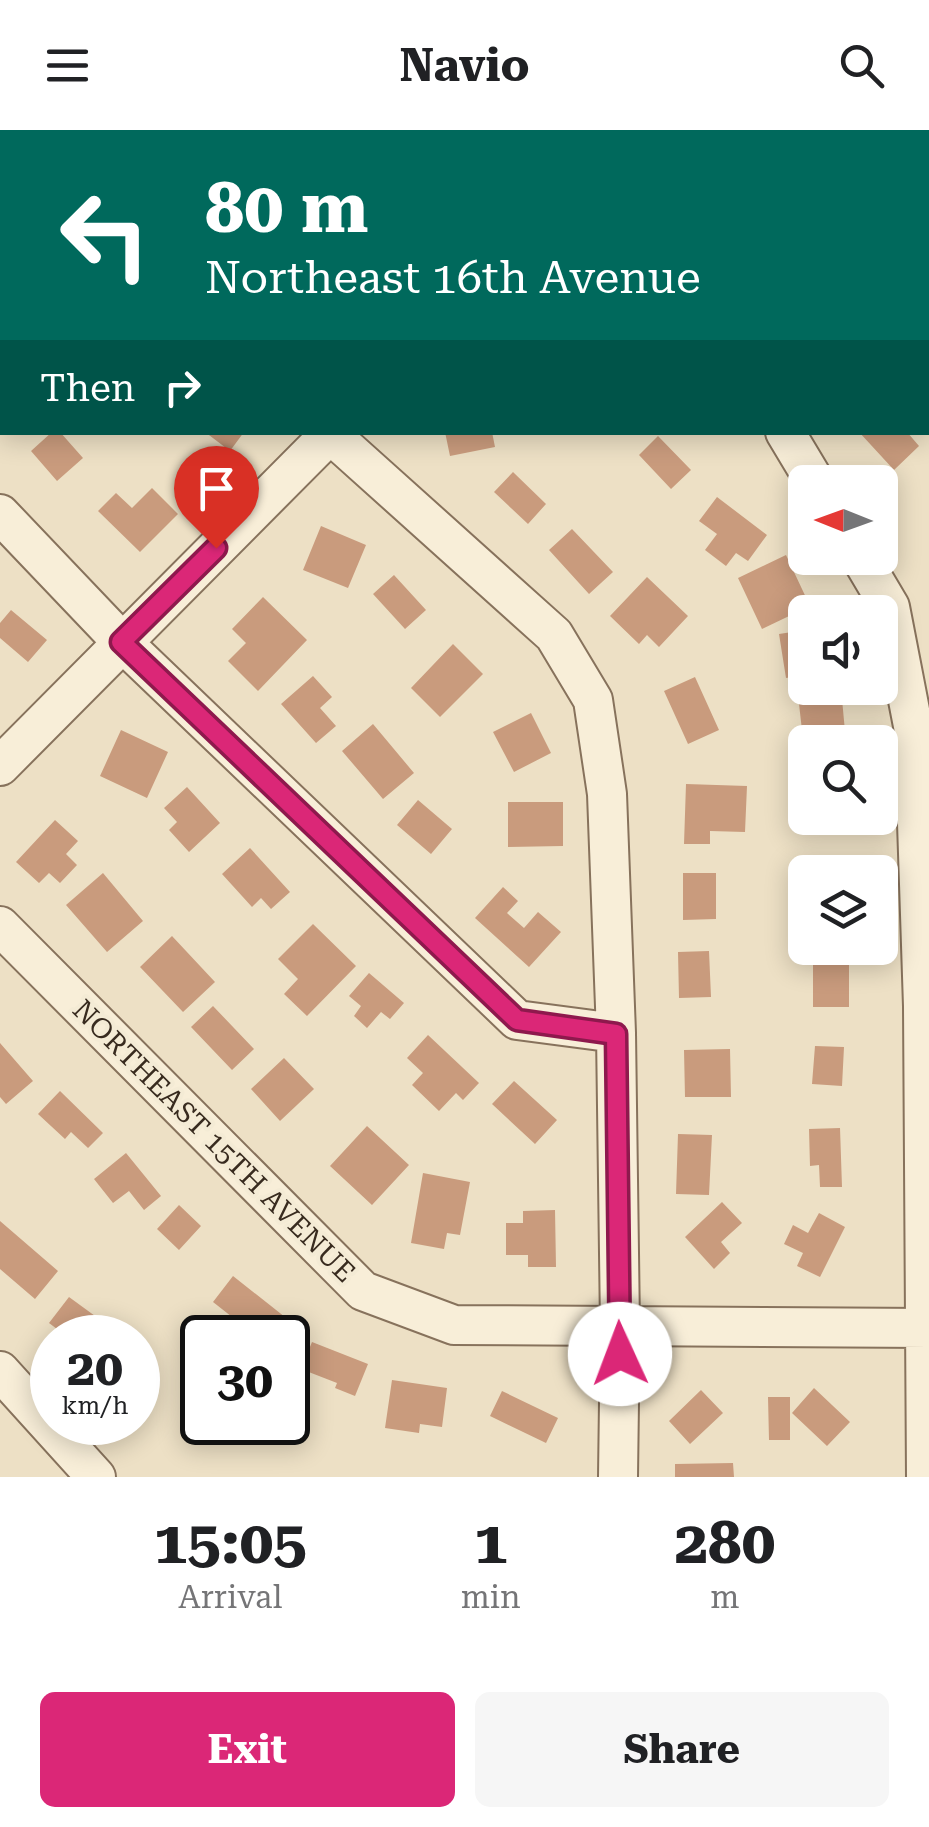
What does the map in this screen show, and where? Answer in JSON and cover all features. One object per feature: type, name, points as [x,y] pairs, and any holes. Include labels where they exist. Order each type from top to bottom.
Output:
[{"type":"street","points":[[0,766],[328,435]]},
{"type":"street","points":[[332,435],[554,636],[593,700],[606,794],[616,1034],[618,1477]]},
{"type":"street","points":[[788,435],[806,465]]},
{"type":"street","points":[[0,514],[121,642],[517,1020],[616,1034]]},
{"type":"street","points":[[870,575],[890,607],[914,731],[926,1006],[926,1477]]},
{"type":"street","name":"NORTHEAST 15TH AVENUE","points":[[0,926],[363,1291],[454,1325],[927,1328]]},
{"type":"street","points":[[0,1371],[96,1477]]},
{"type":"building","points":[[49,435],[63,435],[83,458],[57,481],[31,451]]},
{"type":"building","points":[[209,435],[242,435],[230,451]]},
{"type":"building","points":[[446,435],[493,435],[495,447],[450,456]]},
{"type":"building","points":[[862,435],[910,435],[919,446],[898,466],[889,465]]},
{"type":"building","points":[[658,436],[691,470],[671,489],[639,455]]},
{"type":"building","points":[[513,472],[546,504],[528,524],[494,492]]},
{"type":"building","points":[[152,488],[178,514],[140,552],[98,511],[116,493],[132,508]]},
{"type":"building","points":[[717,497],[767,535],[748,561],[736,553],[726,566],[705,550],[717,534],[699,521]]},
{"type":"building","points":[[321,526],[366,545],[348,588],[303,570]]},
{"type":"building","points":[[572,529],[613,572],[589,594],[549,550]]},
{"type":"building","points":[[786,555],[788,575],[795,575],[805,595],[788,595],[788,617],[762,629],[738,578]]},
{"type":"building","points":[[394,575],[426,610],[405,629],[373,594]]},
{"type":"building","points":[[647,577],[688,616],[659,647],[647,635],[639,644],[610,616]]},
{"type":"building","points":[[263,597],[307,640],[258,691],[228,661],[246,643],[232,629]]},
{"type":"building","points":[[11,610],[47,640],[28,662],[0,638],[0,623]]},
{"type":"building","points":[[788,633],[788,678],[786,678],[779,634]]},
{"type":"building","points":[[453,644],[483,674],[440,717],[411,688]]},
{"type":"building","points":[[313,676],[332,697],[320,708],[336,726],[316,743],[281,704]]},
{"type":"building","points":[[695,677],[719,730],[688,744],[664,691]]},
{"type":"building","points":[[799,705],[843,705],[844,725],[801,725]]},
{"type":"building","points":[[531,713],[551,753],[514,772],[493,732]]},
{"type":"building","points":[[373,724],[414,773],[383,799],[342,751]]},
{"type":"building","points":[[121,730],[168,752],[147,798],[100,776]]},
{"type":"building","points":[[686,784],[747,786],[745,832],[710,831],[710,844],[684,844]]},
{"type":"building","points":[[187,787],[220,823],[189,852],[169,830],[177,822],[164,808]]},
{"type":"building","points":[[418,800],[452,829],[431,854],[397,825]]},
{"type":"building","points":[[508,802],[563,802],[563,846],[508,847]]},
{"type":"building","points":[[55,820],[78,841],[66,854],[77,865],[60,883],[49,873],[39,883],[16,862]]},
{"type":"building","points":[[250,848],[290,892],[271,909],[261,898],[252,907],[222,874]]},
{"type":"building","points":[[103,873],[143,921],[107,952],[66,905]]},
{"type":"building","points":[[683,873],[716,873],[716,919],[683,920]]},
{"type":"building","points":[[503,887],[518,901],[507,913],[524,928],[538,912],[561,932],[529,967],[475,918]]},
{"type":"building","points":[[313,924],[356,966],[307,1016],[284,994],[298,979],[278,959]]},
{"type":"building","points":[[172,936],[215,982],[183,1012],[140,967]]},
{"type":"building","points":[[709,951],[711,997],[679,998],[678,952]]},
{"type":"building","points":[[813,965],[849,965],[849,1007],[813,1007]]},
{"type":"building","points":[[369,973],[404,1003],[390,1019],[381,1012],[367,1028],[354,1016],[361,1006],[349,996]]},
{"type":"building","points":[[213,1006],[254,1049],[232,1070],[191,1027]]},
{"type":"building","points":[[428,1035],[479,1083],[463,1100],[456,1093],[439,1111],[412,1085],[423,1073],[407,1058]]},
{"type":"building","points":[[0,1043],[33,1081],[6,1104],[0,1097]]},
{"type":"building","points":[[815,1046],[844,1047],[842,1086],[812,1084]]},
{"type":"building","points":[[730,1049],[731,1097],[685,1097],[684,1050]]},
{"type":"building","points":[[284,1058],[314,1089],[280,1121],[251,1089]]},
{"type":"building","points":[[514,1081],[557,1120],[535,1144],[492,1104]]},
{"type":"building","points":[[60,1091],[103,1133],[88,1148],[71,1132],[65,1139],[38,1114]]},
{"type":"building","points":[[367,1126],[409,1165],[372,1205],[330,1166]]},
{"type":"building","points":[[840,1128],[842,1187],[820,1187],[819,1165],[810,1166],[809,1129]]},
{"type":"building","points":[[678,1134],[712,1135],[709,1195],[676,1194]]},
{"type":"building","points":[[126,1153],[161,1196],[144,1210],[129,1191],[113,1203],[94,1179]]},
{"type":"building","points":[[423,1173],[470,1182],[460,1235],[447,1233],[444,1249],[411,1243]]},
{"type":"building","points":[[722,1202],[742,1223],[721,1242],[730,1253],[714,1269],[685,1237]]},
{"type":"building","points":[[179,1205],[201,1226],[179,1250],[157,1229]]},
{"type":"building","points":[[555,1210],[556,1267],[528,1267],[528,1255],[506,1255],[506,1223],[523,1223],[523,1211]]},
{"type":"building","points":[[819,1213],[845,1227],[820,1277],[797,1266],[803,1253],[784,1244],[793,1225],[808,1233]]},
{"type":"building","points":[[0,1221],[58,1271],[35,1299],[0,1269]]},
{"type":"building","points":[[233,1276],[282,1315],[230,1315],[213,1302]]},
{"type":"building","points":[[69,1297],[94,1315],[55,1315]]},
{"type":"building","points":[[312,1342],[368,1364],[355,1396],[335,1388],[337,1383],[310,1372]]},
{"type":"building","points":[[392,1380],[447,1388],[442,1427],[420,1424],[419,1433],[385,1428]]},
{"type":"building","points":[[814,1388],[850,1422],[827,1446],[792,1413]]},
{"type":"building","points":[[701,1390],[723,1413],[690,1444],[669,1421]]},
{"type":"building","points":[[502,1391],[558,1418],[546,1443],[490,1416]]},
{"type":"building","points":[[768,1397],[790,1397],[790,1440],[769,1440]]},
{"type":"building","points":[[733,1463],[734,1477],[675,1477],[675,1464]]},
{"type":"route","points":[[216,548],[121,642],[517,1020],[616,1034],[620,1354]]}]
